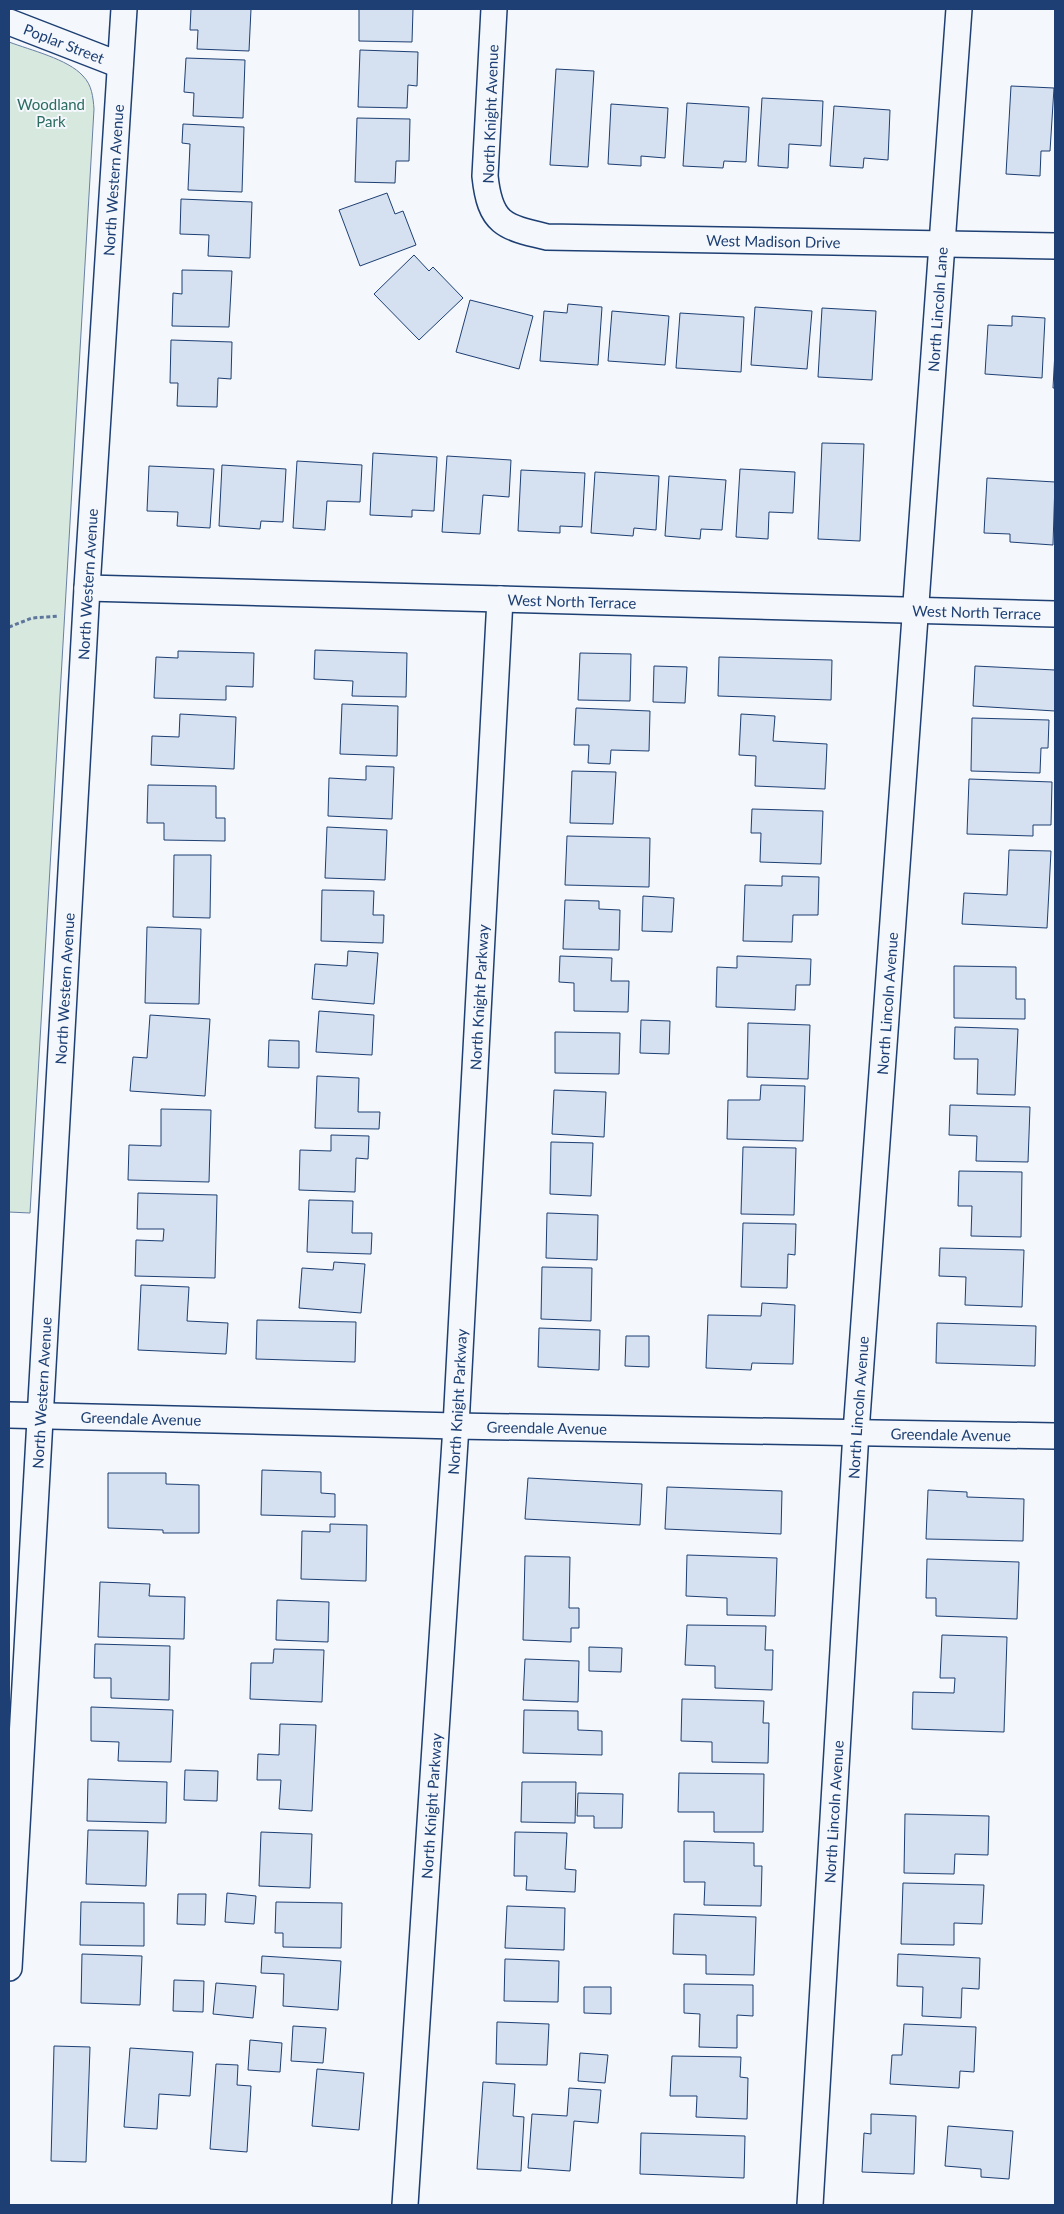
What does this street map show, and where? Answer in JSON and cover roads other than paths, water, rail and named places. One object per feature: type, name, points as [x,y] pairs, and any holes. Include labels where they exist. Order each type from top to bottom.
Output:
[{"type":"street","name":"North Western Avenue","points":[[9,1968],[13,1824],[41,1415],[87,588],[124,9]]},
{"type":"street","name":"North Knight Avenue","points":[[494,9],[485,176],[487,199],[496,216]]},
{"type":"street","name":"North Lincoln Lane","points":[[916,611],[959,9]]},
{"type":"street","name":"Poplar Street","points":[[9,22],[120,64]]},
{"type":"street","name":"West Madison Drive","points":[[496,216],[516,230],[547,237],[1055,246]]},
{"type":"street","name":"West North Terrace","points":[[87,588],[1055,614]]},
{"type":"street","name":"North Knight Parkway","points":[[405,2205],[456,1426],[500,599]]},
{"type":"street","name":"North Lincoln Avenue","points":[[810,2205],[856,1432],[916,611]]},
{"type":"street","name":"Greendale Avenue","points":[[9,1415],[456,1426],[1055,1436]]},
{"type":"park label","name":"Woodland Park","points":[[51,112]]}]
